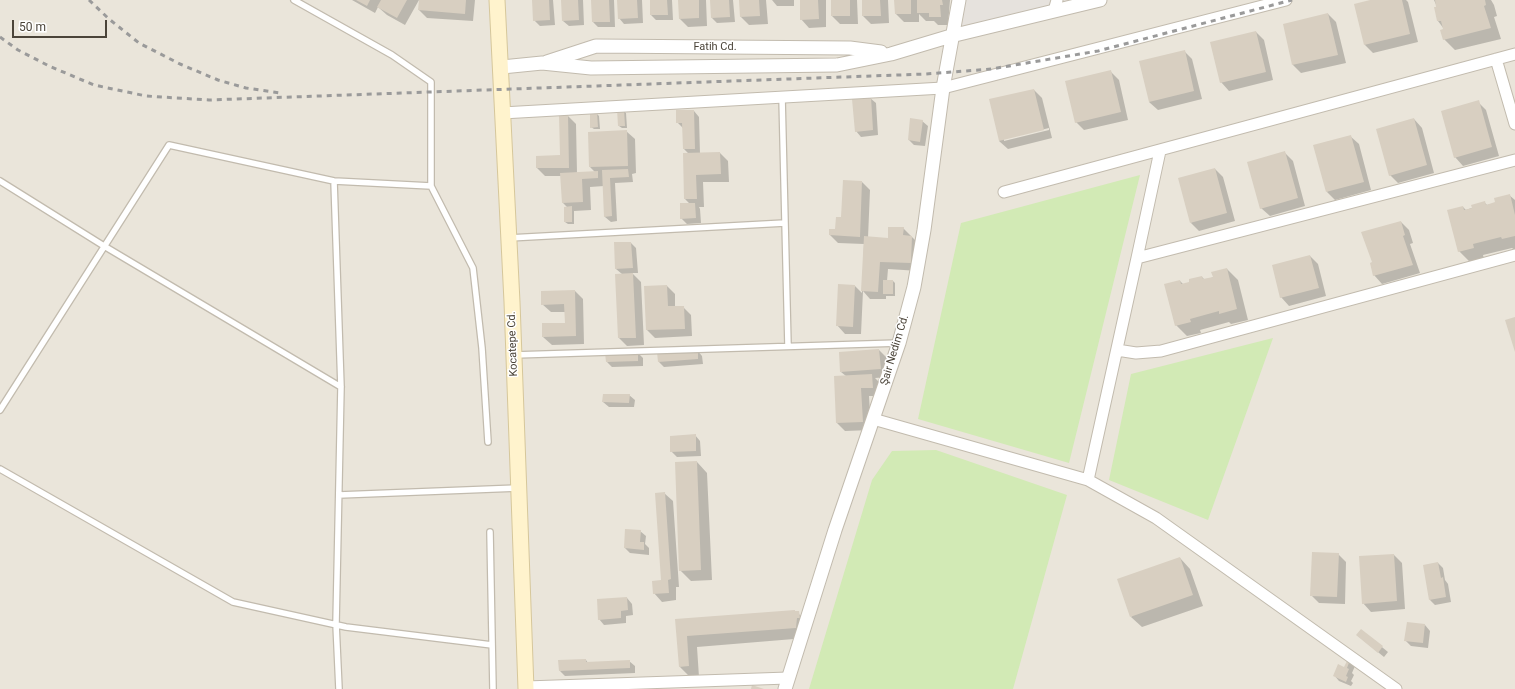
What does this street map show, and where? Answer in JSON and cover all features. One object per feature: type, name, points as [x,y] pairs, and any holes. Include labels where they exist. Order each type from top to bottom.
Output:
[{"type":"main road","name":"Kocatepe Cd.","points":[[497,0],[502,67],[502,113],[514,355],[526,688]]},
{"type":"street","name":"Şair Nedim Cd.","points":[[786,683],[835,530],[899,343],[914,287],[951,36],[959,0]]},
{"type":"street","name":"Fatih Cd.","points":[[502,67],[542,63],[591,68],[837,65],[891,54],[1055,5],[1100,0]]},
{"type":"street","points":[[502,113],[615,105],[943,88],[1286,0]]},
{"type":"street","name":"Fatih Cd.","points":[[542,63],[596,46],[850,48],[891,54]]},
{"type":"street","points":[[1004,192],[1515,54]]},
{"type":"street","points":[[1496,60],[1515,124]]},
{"type":"street","points":[[1088,480],[1160,151]]},
{"type":"street","points":[[1137,258],[1515,160]]},
{"type":"street","points":[[1117,350],[1136,353],[1161,351],[1515,255]]},
{"type":"street","points":[[873,419],[1088,480],[1156,518],[1396,689]]},
{"type":"street","points":[[526,688],[786,683]]},
{"type":"lane","points":[[294,0],[392,55],[431,82],[431,186],[473,268],[482,348],[488,442]]},
{"type":"lane","points":[[782,97],[788,346]]},
{"type":"lane","points":[[0,410],[169,145],[334,180],[431,186]]},
{"type":"lane","points":[[334,180],[341,387],[336,624],[339,689]]},
{"type":"lane","points":[[0,181],[104,246],[341,387]]},
{"type":"lane","points":[[509,238],[785,223]]},
{"type":"lane","points":[[514,355],[899,343]]},
{"type":"lane","points":[[0,469],[232,602],[336,624],[492,645]]},
{"type":"lane","points":[[339,495],[519,488]]},
{"type":"lane","points":[[490,532],[493,689]]},
{"type":"shaded area","points":[[0,0],[1515,0],[1515,689],[0,689]]},
{"type":"shaded area","points":[[959,0],[1100,0],[951,36]]},
{"type":"green space","points":[[1140,175],[1069,463],[918,419],[961,223]]},
{"type":"green space","points":[[1273,338],[1208,520],[1109,480],[1131,374]]},
{"type":"green space","points":[[936,450],[1067,495],[1013,689],[809,689],[872,480],[892,451]]},
{"type":"building","points":[[356,0],[370,0],[367,6]]},
{"type":"building","points":[[381,0],[407,0],[397,18],[377,7]]},
{"type":"building","points":[[419,0],[466,0],[465,14],[418,10]]},
{"type":"building","points":[[532,0],[549,0],[550,20],[533,21]]},
{"type":"building","points":[[561,0],[578,0],[579,20],[562,21]]},
{"type":"building","points":[[591,0],[609,0],[610,22],[592,22]]},
{"type":"building","points":[[617,0],[637,0],[638,18],[618,19]]},
{"type":"building","points":[[650,0],[667,0],[668,15],[650,15]]},
{"type":"building","points":[[678,0],[699,0],[699,18],[679,19]]},
{"type":"building","points":[[710,0],[729,0],[730,17],[711,18]]},
{"type":"building","points":[[739,0],[759,0],[760,16],[740,17]]},
{"type":"building","points":[[800,0],[818,0],[819,19],[800,20]]},
{"type":"building","points":[[831,0],[850,0],[850,16],[831,16]]},
{"type":"building","points":[[862,0],[880,0],[881,16],[862,16]]},
{"type":"building","points":[[894,0],[911,0],[911,14],[895,14]]},
{"type":"building","points":[[917,0],[942,0],[943,5],[940,5],[941,17],[929,17],[929,13],[917,13]]},
{"type":"building","points":[[1370,0],[1402,0],[1410,34],[1364,45],[1354,4]]},
{"type":"building","points":[[1435,0],[1485,0],[1486,5],[1484,6],[1491,28],[1443,40],[1440,30],[1443,29],[1441,21],[1437,21],[1434,7],[1436,7]]},
{"type":"building","points":[[1328,13],[1338,55],[1292,65],[1283,24]]},
{"type":"building","points":[[1256,31],[1266,72],[1220,83],[1210,42]]},
{"type":"building","points":[[1185,50],[1194,91],[1149,102],[1139,61]]},
{"type":"building","points":[[1111,70],[1121,112],[1075,123],[1065,81]]},
{"type":"building","points":[[1034,89],[1044,130],[999,141],[989,99]]},
{"type":"building","points":[[871,97],[873,130],[855,132],[852,99]]},
{"type":"building","points":[[1479,100],[1492,147],[1454,158],[1441,111]]},
{"type":"building","points":[[617,109],[624,109],[625,126],[618,126]]},
{"type":"building","points":[[676,110],[694,110],[695,149],[683,149],[682,123],[676,123]]},
{"type":"building","points":[[597,112],[598,127],[590,128],[590,113]]},
{"type":"building","points":[[559,115],[568,115],[569,168],[536,168],[536,156],[560,155]]},
{"type":"building","points":[[910,118],[923,120],[920,142],[908,140]]},
{"type":"building","points":[[1414,118],[1427,165],[1389,176],[1376,129]]},
{"type":"building","points":[[627,130],[628,166],[589,167],[588,132]]},
{"type":"building","points":[[1351,135],[1364,182],[1326,192],[1313,145]]},
{"type":"building","points":[[1285,151],[1298,198],[1260,209],[1247,162]]},
{"type":"building","points":[[720,152],[721,174],[696,175],[697,199],[684,199],[683,153]]},
{"type":"building","points":[[1215,168],[1227,213],[1190,223],[1178,178]]},
{"type":"building","points":[[628,169],[629,177],[610,178],[612,216],[604,217],[602,170]]},
{"type":"building","points":[[598,171],[598,178],[582,179],[583,202],[562,203],[560,173]]},
{"type":"building","points":[[843,180],[862,181],[860,237],[829,235],[829,229],[835,229],[836,217],[841,217]]},
{"type":"building","points":[[1510,194],[1515,215],[1515,236],[1502,239],[1501,237],[1473,244],[1474,248],[1458,252],[1447,210],[1463,206],[1464,210],[1472,208],[1471,205],[1485,201],[1486,205],[1495,202],[1494,198]]},
{"type":"building","points":[[680,203],[695,203],[696,218],[680,219]]},
{"type":"building","points":[[572,206],[572,222],[564,222],[564,207]]},
{"type":"building","points":[[1401,221],[1405,235],[1403,236],[1413,265],[1373,276],[1370,263],[1372,262],[1361,232]]},
{"type":"building","points":[[888,227],[904,227],[903,235],[912,236],[911,263],[880,262],[878,292],[861,291],[864,236],[888,238]]},
{"type":"building","points":[[614,242],[631,242],[633,268],[615,269]]},
{"type":"building","points":[[1310,255],[1319,288],[1280,298],[1272,265]]},
{"type":"building","points":[[1227,268],[1237,309],[1219,314],[1219,311],[1190,319],[1191,322],[1175,326],[1164,284],[1180,280],[1181,284],[1189,282],[1189,279],[1202,276],[1203,279],[1213,277],[1211,272]]},
{"type":"building","points":[[633,273],[636,338],[618,338],[615,274]]},
{"type":"building","points":[[883,280],[893,280],[893,294],[883,294]]},
{"type":"building","points":[[838,284],[855,285],[853,327],[836,326]]},
{"type":"building","points":[[667,285],[668,306],[684,306],[685,329],[646,330],[644,286]]},
{"type":"building","points":[[575,290],[576,336],[542,337],[542,323],[565,323],[564,304],[541,305],[541,291]]},
{"type":"building","points":[[1515,317],[1515,352],[1505,320]]},
{"type":"building","points":[[698,349],[698,359],[658,362],[657,352]]},
{"type":"building","points":[[879,349],[881,369],[840,372],[839,352]]},
{"type":"building","points":[[638,352],[638,361],[606,362],[605,353]]},
{"type":"building","points":[[872,374],[873,388],[861,388],[863,422],[836,423],[834,376]]},
{"type":"building","points":[[603,394],[630,394],[629,403],[602,402]]},
{"type":"building","points":[[696,434],[696,451],[670,452],[670,436]]},
{"type":"building","points":[[697,461],[701,570],[679,571],[675,462]]},
{"type":"building","points":[[665,492],[671,579],[668,580],[669,593],[653,594],[652,581],[661,580],[655,493]]},
{"type":"building","points":[[625,529],[641,530],[640,542],[644,542],[644,550],[624,548]]},
{"type":"building","points":[[1312,552],[1339,553],[1337,597],[1310,596]]},
{"type":"building","points":[[1394,554],[1397,601],[1362,604],[1359,556]]},
{"type":"building","points":[[1180,557],[1193,595],[1130,617],[1117,579]]},
{"type":"building","points":[[1438,562],[1441,578],[1443,577],[1446,597],[1429,600],[1423,565]]},
{"type":"building","points":[[627,597],[628,610],[621,611],[621,618],[598,620],[597,599]]},
{"type":"building","points":[[795,610],[799,611],[800,618],[797,618],[796,628],[687,636],[689,666],[679,667],[675,619]]},
{"type":"building","points":[[1407,622],[1425,624],[1423,643],[1404,641]]},
{"type":"building","points":[[1361,629],[1383,646],[1378,653],[1356,635]]},
{"type":"building","points":[[586,659],[586,662],[630,660],[630,668],[559,671],[558,660]]},
{"type":"building","points":[[1348,659],[1350,660],[1347,668],[1349,669],[1346,676],[1348,677],[1346,682],[1333,676],[1338,664],[1344,667]]},
{"type":"building","points":[[752,685],[764,689],[751,689]]},
{"type":"railway","points":[[89,0],[109,19],[139,43],[180,64],[218,80],[246,88],[280,93]]},
{"type":"railway","points":[[0,37],[18,50],[49,66],[94,85],[146,96],[209,100],[926,74],[991,69],[1098,51],[1292,0]]}]
